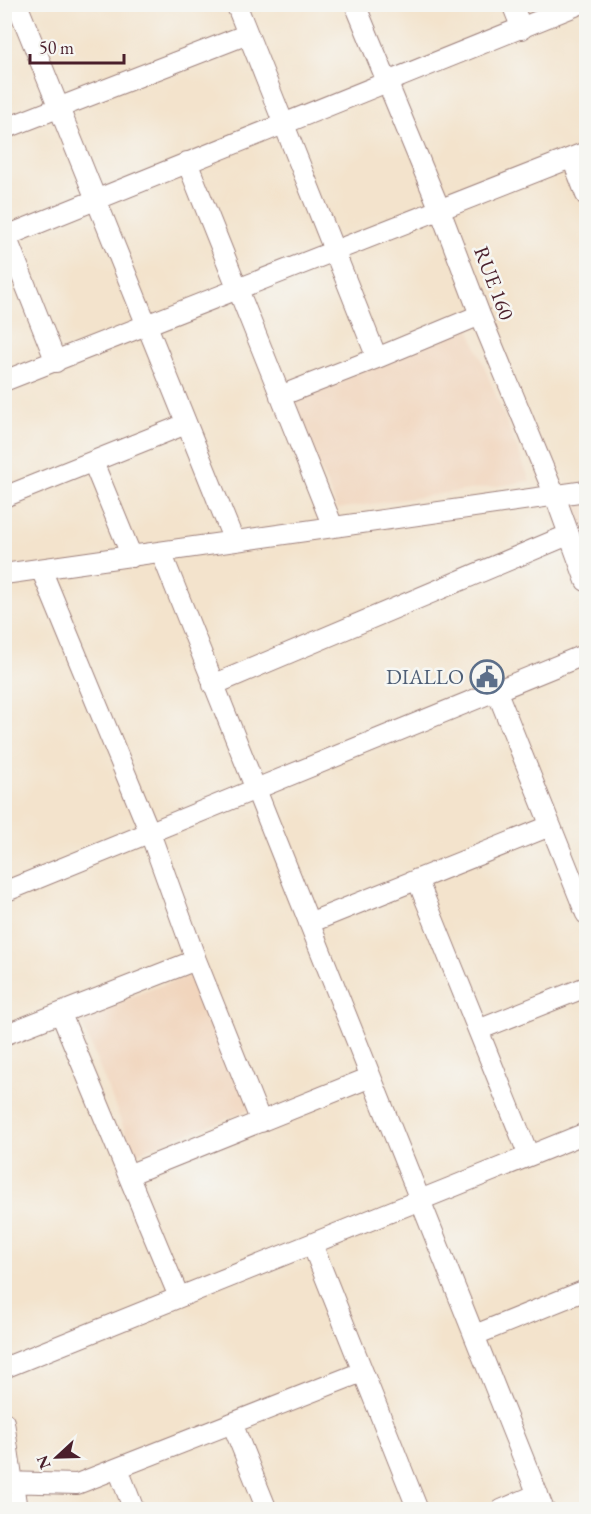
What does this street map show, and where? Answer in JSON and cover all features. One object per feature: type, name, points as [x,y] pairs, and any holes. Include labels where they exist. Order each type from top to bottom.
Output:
[{"type":"street","points":[[236,4],[377,358]]},
{"type":"street","name":"RUE 160","points":[[355,4],[555,496],[586,581]]},
{"type":"street","points":[[512,4],[522,28]]},
{"type":"street","points":[[56,362],[5,236],[580,4]]},
{"type":"street","points":[[16,7],[234,541]]},
{"type":"street","points":[[4,129],[248,34]]},
{"type":"street","points":[[4,381],[579,155],[586,195]]},
{"type":"street","points":[[187,162],[333,527]]},
{"type":"street","points":[[280,396],[480,315]]},
{"type":"street","points":[[4,497],[186,424]]},
{"type":"street","points":[[93,462],[132,557]]},
{"type":"street","points":[[4,574],[586,491]]},
{"type":"street","points":[[213,685],[568,535]]},
{"type":"street","points":[[161,552],[541,1502],[501,1509]]},
{"type":"street","points":[[41,569],[150,833],[196,960],[261,1122]]},
{"type":"street","points":[[4,892],[586,654]]},
{"type":"street","points":[[497,692],[586,914]]},
{"type":"street","points":[[309,922],[550,826]]},
{"type":"street","points":[[417,879],[529,1156]]},
{"type":"street","points":[[4,1035],[196,960]]},
{"type":"street","points":[[478,1030],[586,987]]},
{"type":"street","points":[[61,1014],[179,1297]]},
{"type":"street","points":[[128,1175],[371,1077]]},
{"type":"street","points":[[4,1368],[586,1133]]},
{"type":"street","points":[[312,1244],[418,1509]]},
{"type":"street","points":[[475,1335],[585,1295]]},
{"type":"street","points":[[8,1481],[77,1484],[362,1372]]},
{"type":"street","points":[[4,1422],[8,1481],[17,1509]]},
{"type":"street","points":[[232,1423],[267,1509]]},
{"type":"street","points":[[118,1469],[134,1509]]},
{"type":"shaded area","points":[[469,328],[530,481],[337,509],[292,399]]},
{"type":"shaded area","points":[[586,504],[586,548],[569,506]]},
{"type":"shaded area","points":[[192,974],[252,1109],[134,1154],[79,1016]]},
{"type":"place","name":"DIALLO","points":[[487,677]]}]
